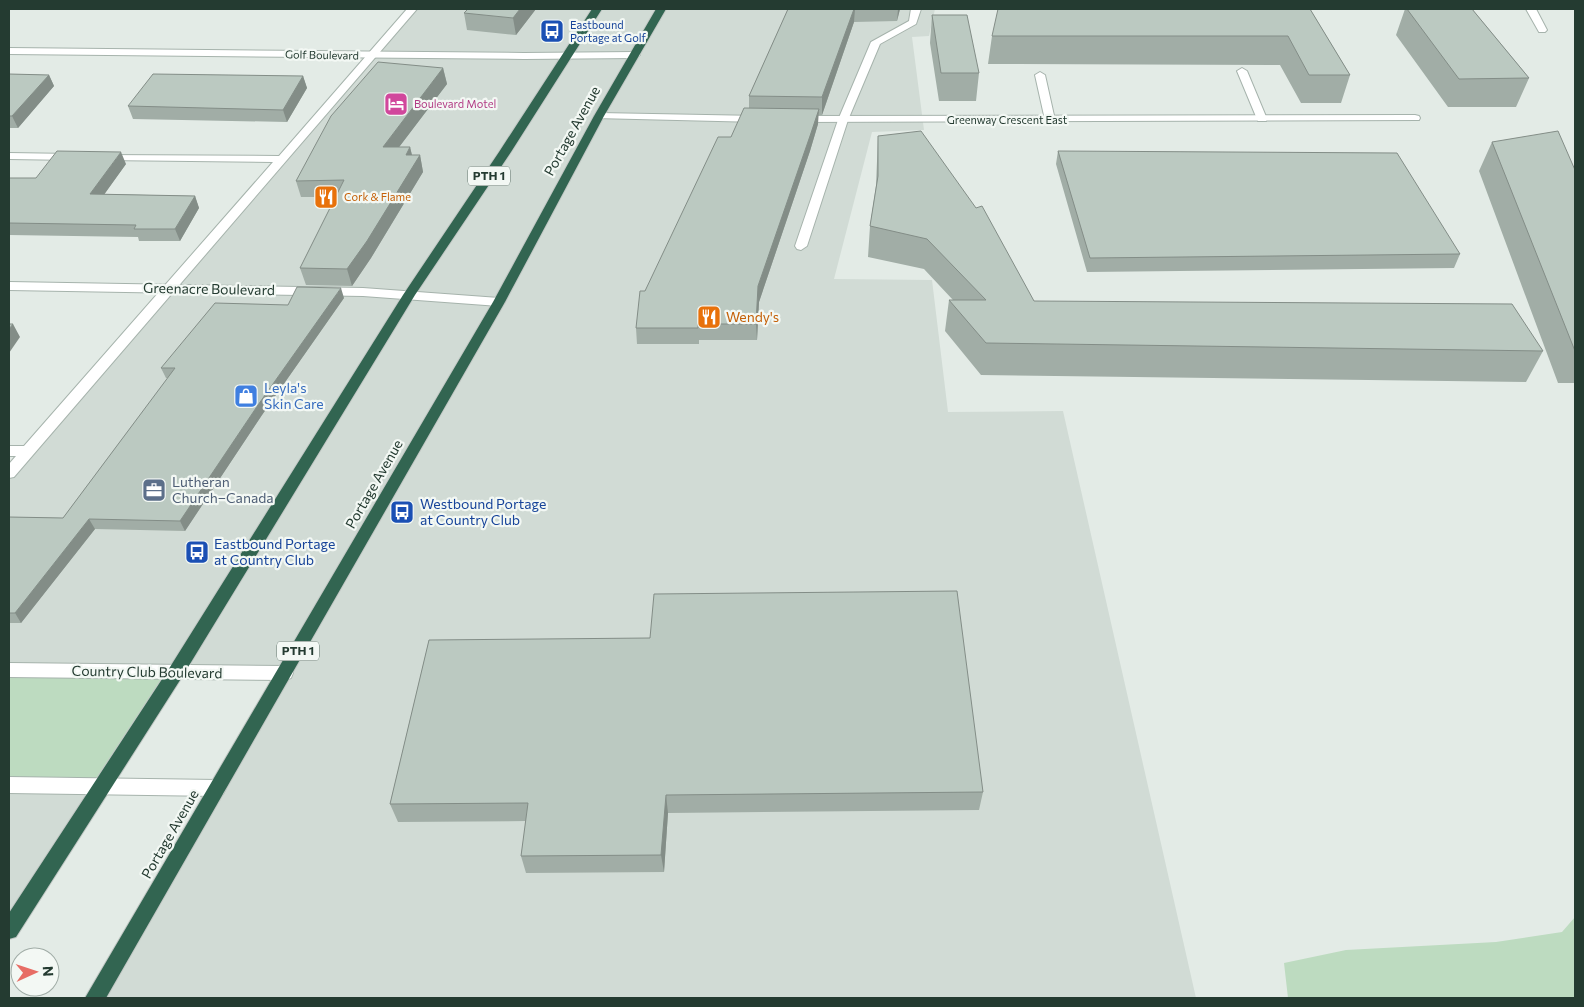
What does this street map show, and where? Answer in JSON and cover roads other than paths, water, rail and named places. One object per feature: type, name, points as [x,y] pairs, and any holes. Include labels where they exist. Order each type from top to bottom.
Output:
[{"type":"highway","name":"PTH 1","points":[[9,930],[104,786],[176,672],[409,295],[505,152],[597,9]]},
{"type":"highway","name":"Portage Avenue","points":[[95,998],[285,674],[499,302],[599,116],[662,9]]},
{"type":"street","points":[[9,473],[412,9]]},
{"type":"street","points":[[801,246],[843,120],[876,42],[913,22],[916,9]]},
{"type":"street","points":[[1532,9],[1542,30]]},
{"type":"street","name":"Golf Boulevard","points":[[9,51],[373,55],[635,55]]},
{"type":"street","points":[[1242,71],[1262,119]]},
{"type":"street","points":[[1040,75],[1050,120]]},
{"type":"street","name":"Greenway Crescent East","points":[[599,116],[843,120],[1415,118]]},
{"type":"street","points":[[9,156],[282,159]]},
{"type":"street","name":"Greenacre Boulevard","points":[[9,286],[363,292],[499,302]]},
{"type":"street","points":[[9,451],[28,451]]},
{"type":"street","name":"Country Club Boulevard","points":[[9,670],[285,674]]},
{"type":"street","points":[[9,785],[217,788]]},
{"type":"place","name":"Eastbound Portage at Golf","points":[[552,31]]},
{"type":"place","name":"Boulevard Motel","points":[[396,104]]},
{"type":"place","name":"Cork & Flame","points":[[326,197]]},
{"type":"place","name":"Wendy's","points":[[709,317]]},
{"type":"place","name":"Leyla's Skin Care","points":[[246,396]]},
{"type":"place","name":"Lutheran Church–Canada","points":[[154,490]]},
{"type":"place","name":"Westbound Portage at Country Club","points":[[402,512]]},
{"type":"place","name":"Eastbound Portage at Country Club","points":[[197,552]]}]
